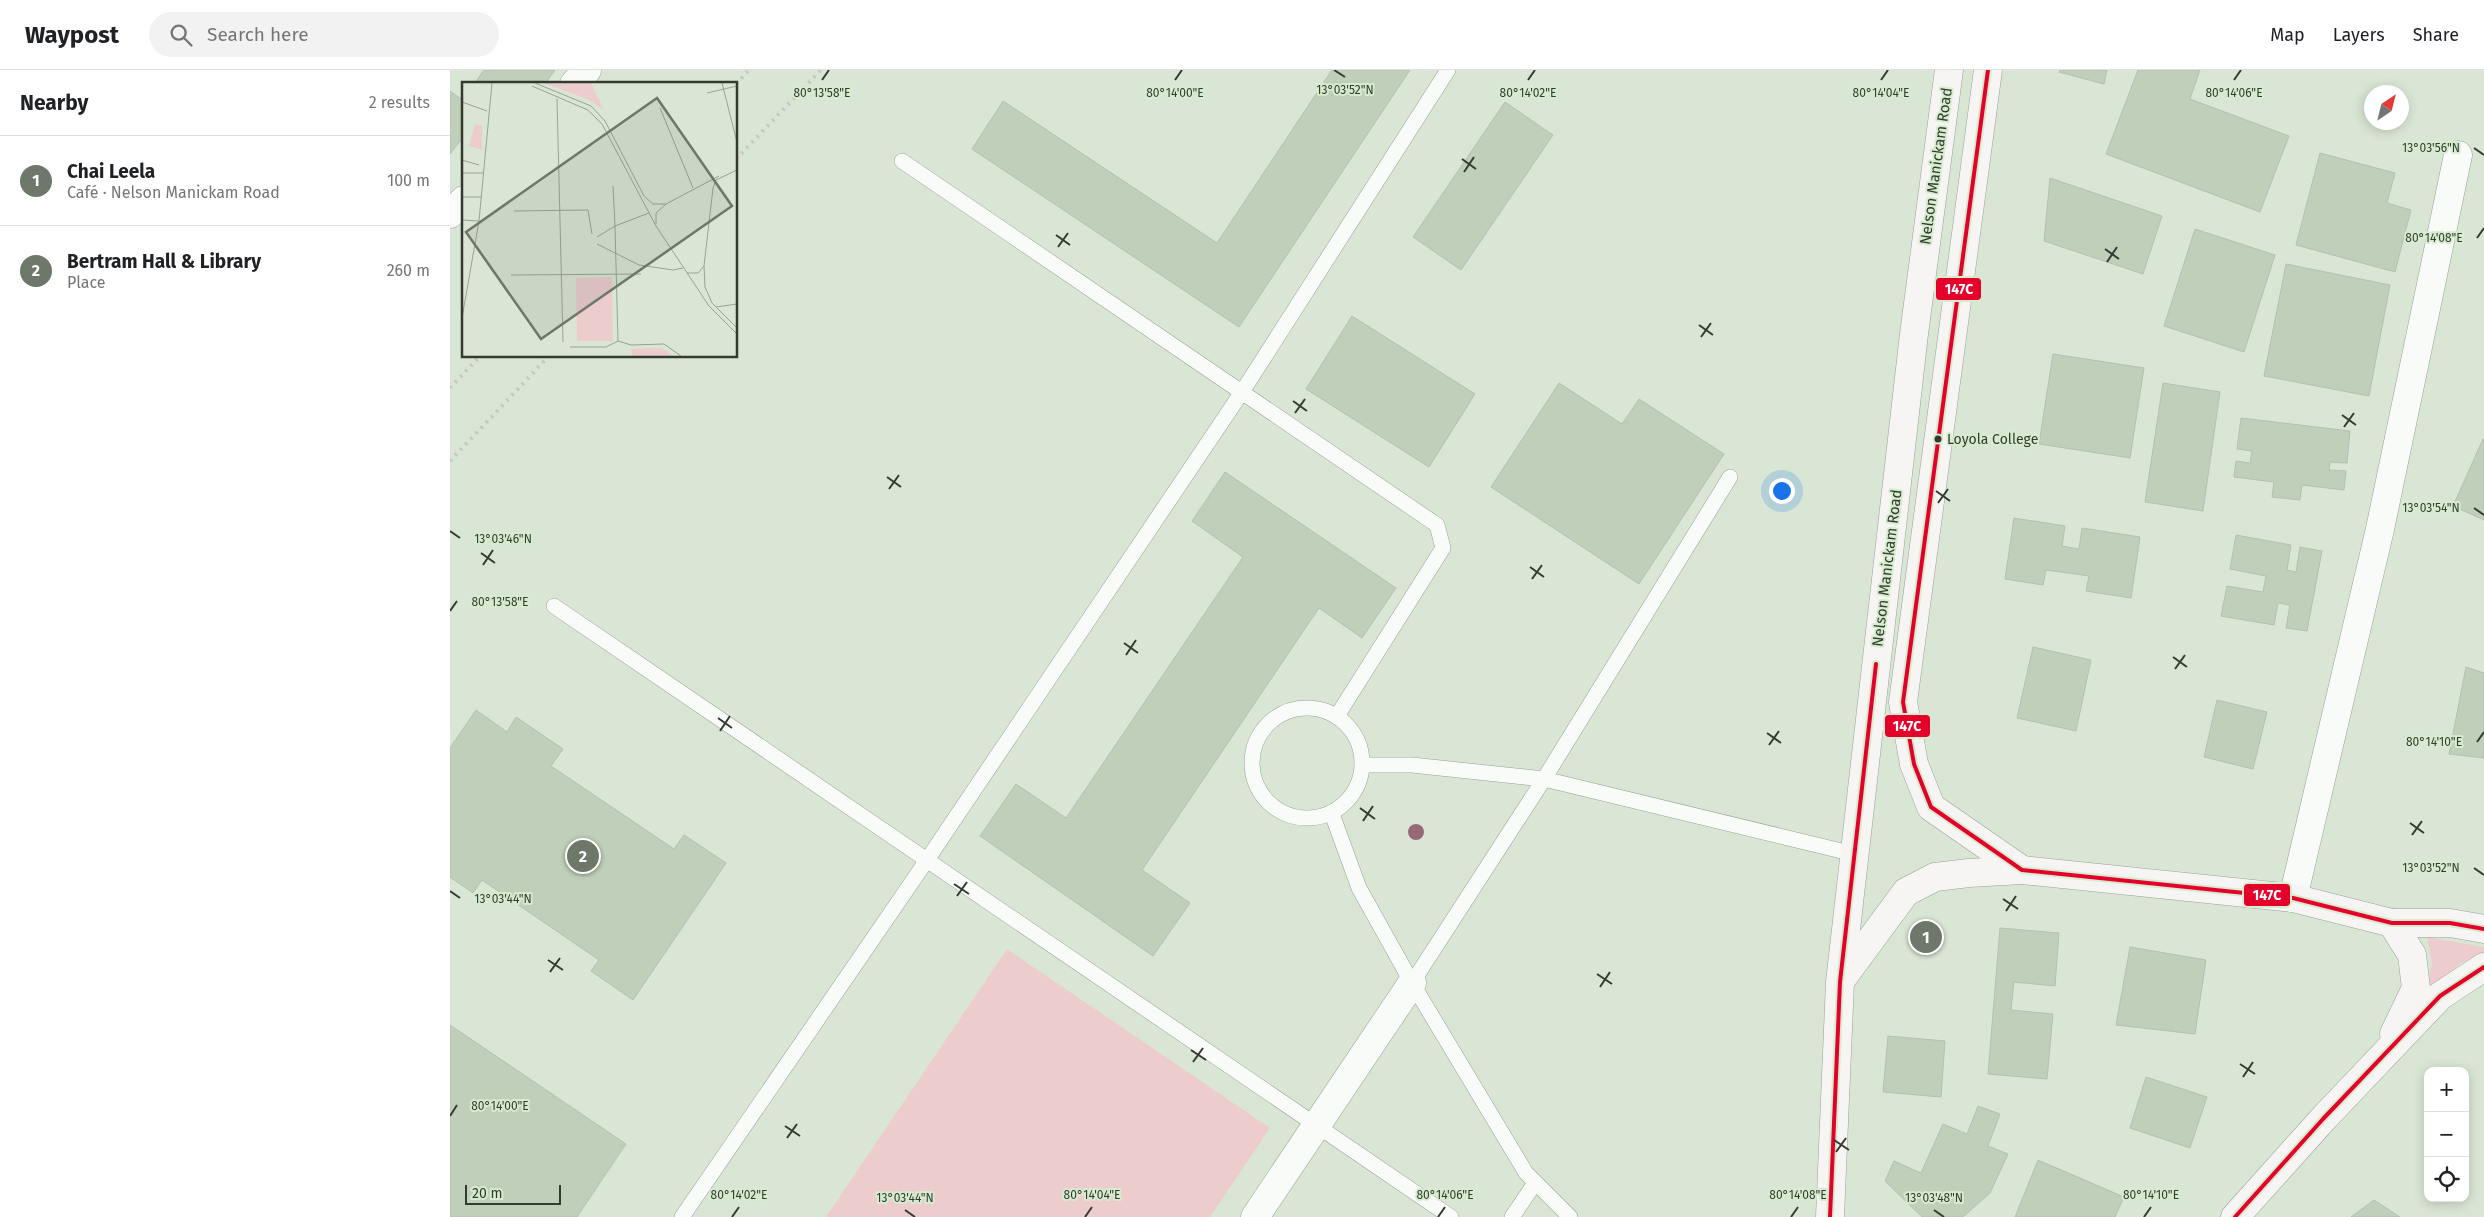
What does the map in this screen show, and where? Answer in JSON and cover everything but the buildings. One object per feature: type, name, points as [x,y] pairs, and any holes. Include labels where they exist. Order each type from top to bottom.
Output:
[{"type":"main road","name":"Nelson Manickam Road","points":[[1830,1217],[1840,982],[1914,334],[1949,70]]},
{"type":"main road","points":[[1988,70],[1903,702],[1914,764],[1931,807],[2022,870]]},
{"type":"main road","points":[[1840,982],[1906,892],[1935,877],[2022,870],[2293,898],[2392,923],[2450,924],[2484,929]]},
{"type":"main road","points":[[2384,1056],[2416,988],[2412,955],[2392,923]]},
{"type":"main road","points":[[2235,1217],[2323,1119],[2440,996],[2484,967]]},
{"type":"street","points":[[576,82],[587,70]]},
{"type":"street","points":[[2293,898],[2380,529],[2458,155]]},
{"type":"street","points":[[450,214],[462,202]]},
{"type":"street","points":[[1255,1217],[1412,983]]},
{"type":"lane","points":[[682,1217],[928,860],[1242,392],[1448,70]]},
{"type":"lane","points":[[902,161],[1437,525],[1443,548],[1337,716]]},
{"type":"lane","points":[[1412,983],[1544,779],[1730,477]]},
{"type":"lane","points":[[554,606],[1451,1217]]},
{"type":"lane","points":[[1303,707],[1321,709],[1337,716],[1351,729],[1360,746],[1363,765],[1359,785],[1348,802],[1332,814],[1314,818],[1297,818],[1280,812],[1266,801],[1256,786],[1251,769],[1252,751],[1259,734],[1270,721],[1286,712],[1303,707]]},
{"type":"lane","points":[[1363,765],[1412,765],[1544,779],[1854,854]]},
{"type":"lane","points":[[1332,814],[1359,888],[1412,983],[1526,1173],[1570,1217]]},
{"type":"lane","points":[[1512,1217],[1535,1183]]},
{"type":"shaded area","points":[[2427,937],[2484,947],[2484,952],[2461,963],[2427,992],[2432,963]]},
{"type":"shaded area","points":[[1007,949],[1270,1128],[1210,1217],[826,1217]]},
{"type":"railway","points":[[738,82],[749,70]]},
{"type":"railway","points":[[738,157],[821,70]]},
{"type":"railway","points":[[450,388],[478,358]]},
{"type":"railway","points":[[450,461],[547,358]]},
{"type":"transit line","name":"147C","points":[[1988,70],[1903,702],[1914,764],[1931,807],[2022,870],[2293,898],[2392,923],[2450,923],[2484,929]]},
{"type":"transit line","name":"147C","points":[[1830,1217],[1840,982],[1876,664]]},
{"type":"transit line","name":"147C","points":[[2235,1217],[2323,1119],[2440,996],[2484,967]]},
{"type":"place","name":"Loyola College","points":[[1938,439]]},
{"type":"place","name":"Bertram Hall & Library","points":[[583,856]]},
{"type":"place","name":"Chai Leela","points":[[1926,937]]}]
